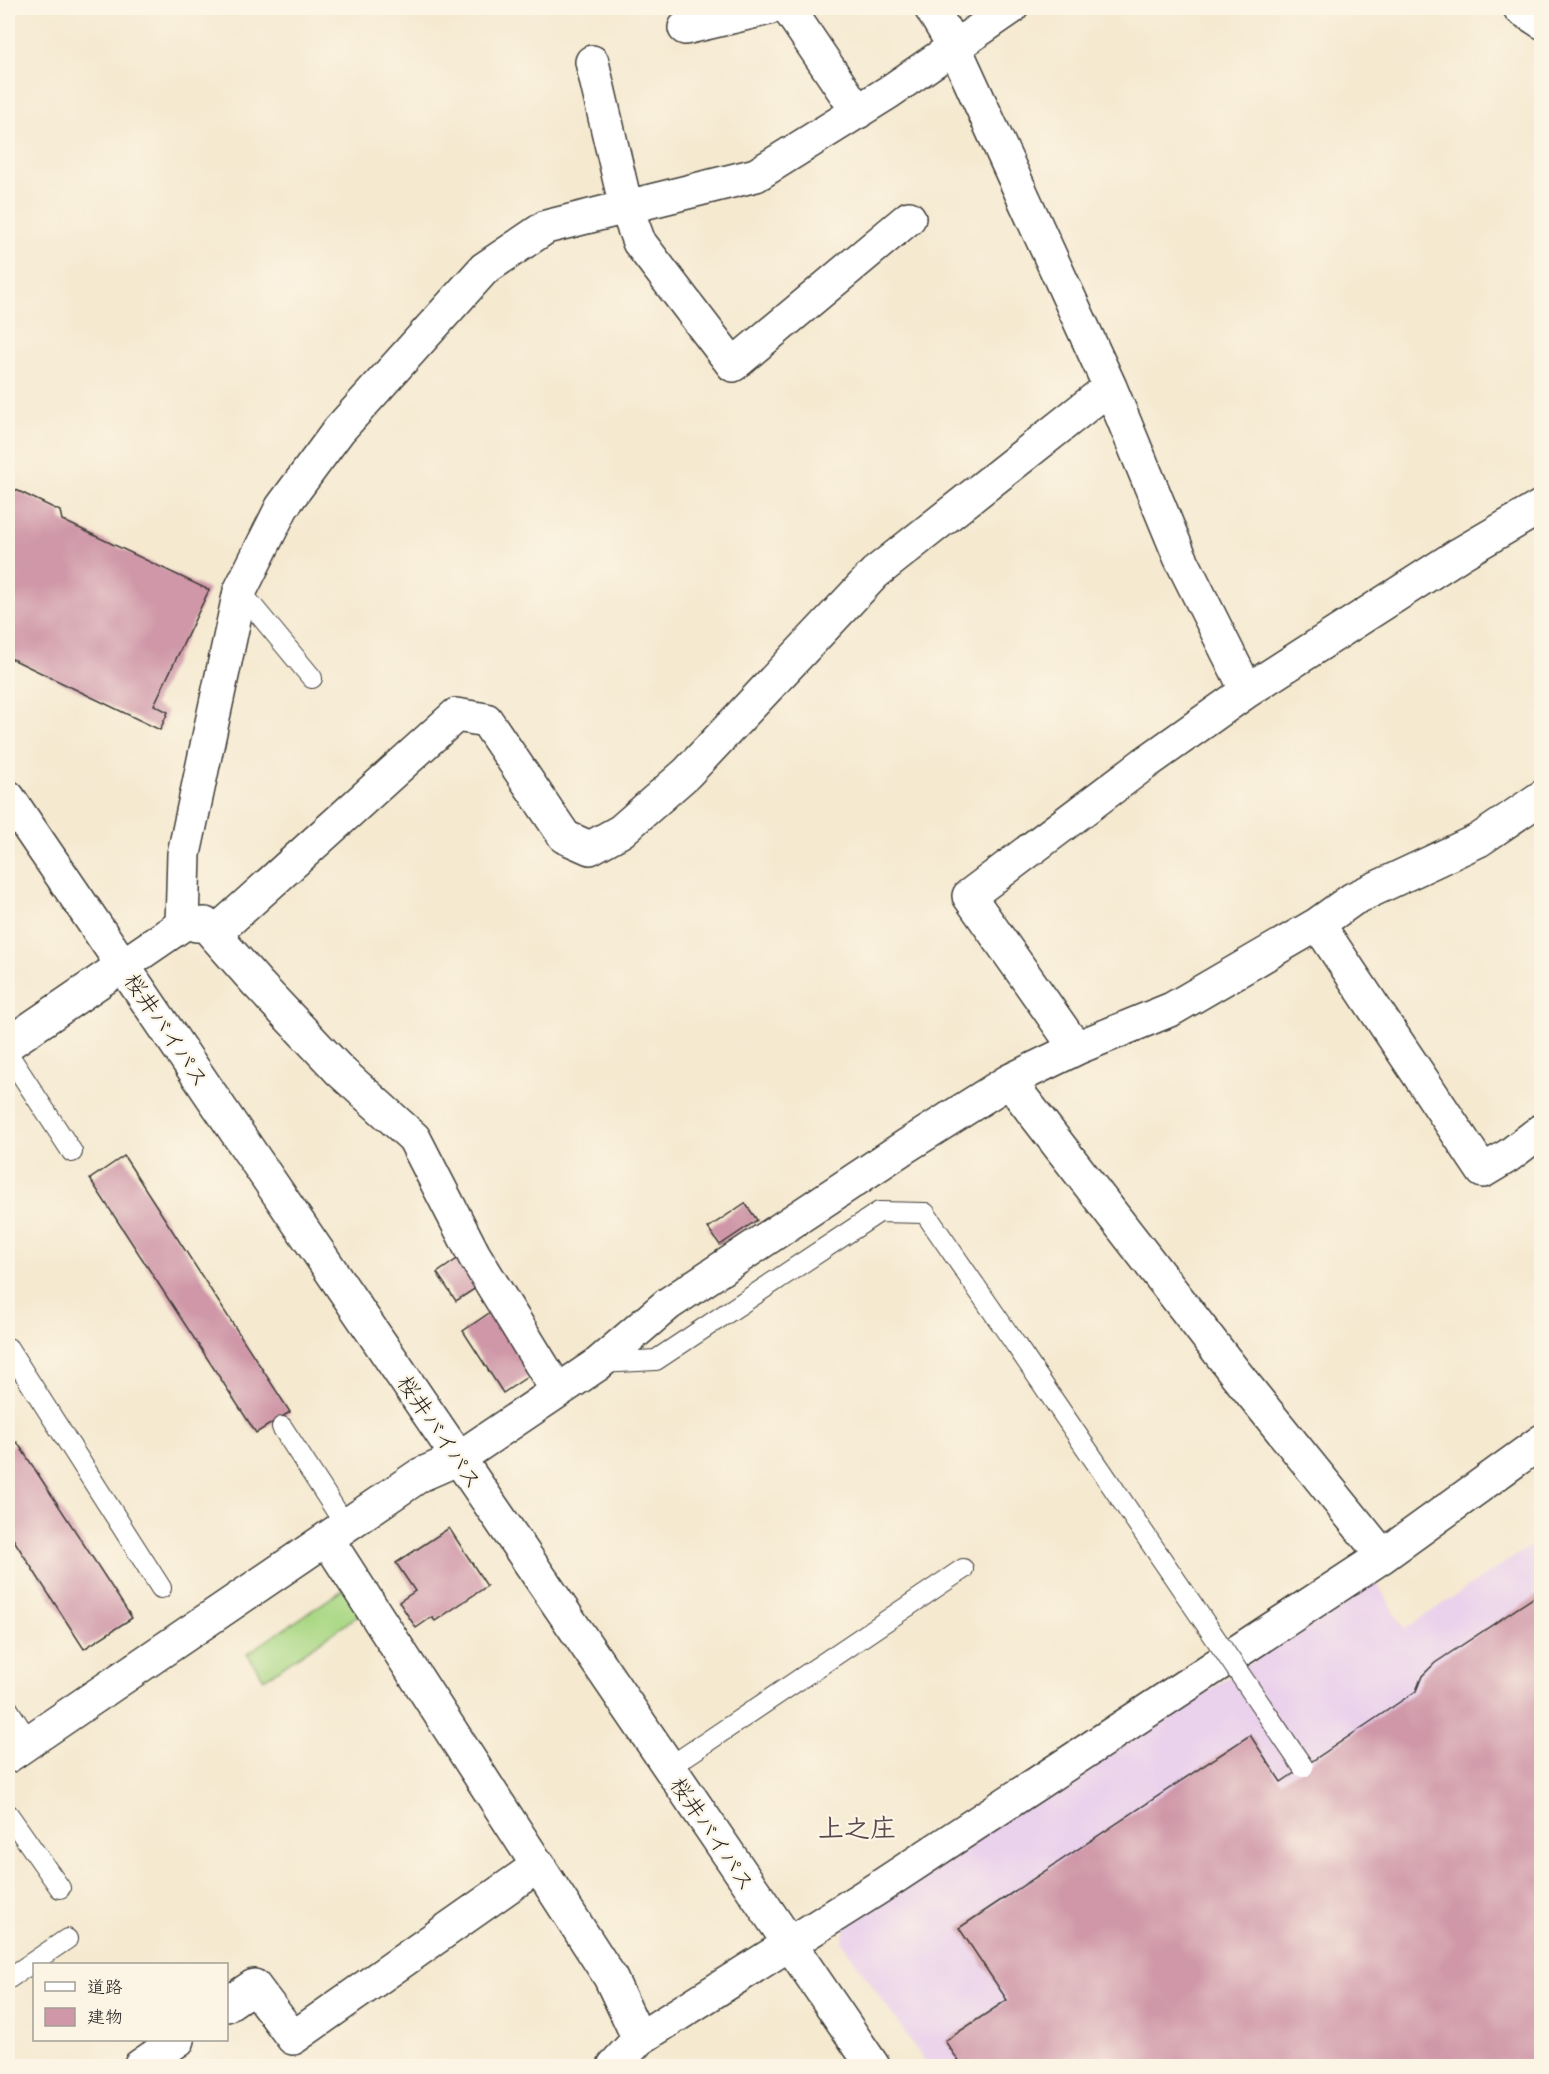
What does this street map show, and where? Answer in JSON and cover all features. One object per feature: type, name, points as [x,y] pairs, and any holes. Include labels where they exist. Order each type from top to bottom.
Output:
[{"type":"main road","points":[[685,28],[769,8]]},
{"type":"main road","points":[[788,8],[858,112]]},
{"type":"main road","points":[[931,8],[954,46],[1110,387],[1180,557],[1247,691]]},
{"type":"main road","points":[[182,925],[184,854],[240,591],[282,507],[339,430],[484,269],[546,227],[756,175],[858,112],[1011,8]]},
{"type":"main road","points":[[1520,8],[1542,22]]},
{"type":"main road","points":[[591,62],[626,207],[639,242],[733,365],[909,218]]},
{"type":"main road","points":[[214,934],[456,715],[486,720],[565,837],[590,848],[621,831],[687,773],[875,573],[1110,387]]},
{"type":"main road","points":[[1079,1047],[1068,1037],[969,896],[1144,764],[1247,691],[1460,554],[1542,506]]},
{"type":"main road","name":"桜井バイパス","points":[[8,797],[873,2067]]},
{"type":"main road","points":[[18,1749],[420,1475],[459,1458],[598,1364],[668,1304],[906,1146],[1009,1081],[1079,1047],[1172,1010],[1318,924],[1353,899],[1479,840],[1542,797]]},
{"type":"main road","points":[[8,1044],[182,925],[205,924],[340,1071],[414,1138],[474,1255],[557,1390]]},
{"type":"main road","points":[[1318,924],[1483,1171],[1508,1156],[1542,1130]]},
{"type":"main road","points":[[1009,1081],[1236,1374],[1383,1556]]},
{"type":"main road","points":[[614,2067],[639,2039],[878,1888],[1383,1556],[1542,1441]]},
{"type":"main road","points":[[337,1533],[539,1865],[610,1977],[639,2039]]},
{"type":"main road","points":[[228,2004],[254,1986],[293,2038],[539,1865]]},
{"type":"main road","points":[[140,2067],[177,2041]]},
{"type":"lane","points":[[240,591],[312,678]]},
{"type":"lane","points":[[8,1054],[72,1152]]},
{"type":"lane","points":[[598,1364],[656,1360],[879,1212],[925,1213],[1303,1767]]},
{"type":"lane","points":[[8,1348],[161,1588]]},
{"type":"lane","points":[[282,1427],[337,1533]]},
{"type":"lane","points":[[668,1768],[963,1569]]},
{"type":"lane","points":[[8,1709],[18,1749]]},
{"type":"lane","points":[[8,1814],[60,1888]]},
{"type":"lane","points":[[8,1979],[67,1939]]},
{"type":"shaded area","points":[[1541,1539],[1541,2066],[928,2066],[842,1942],[846,1922],[1064,1780],[1173,1715],[1374,1579],[1405,1629]]},
{"type":"green space","points":[[347,1587],[364,1612],[264,1679],[247,1654]]},
{"type":"building","points":[[8,486],[60,511],[62,520],[209,590],[154,705],[168,712],[160,730],[8,657]]},
{"type":"building","points":[[124,1156],[290,1412],[256,1433],[90,1179]]},
{"type":"building","points":[[745,1203],[757,1220],[720,1245],[708,1228]]},
{"type":"building","points":[[463,1255],[482,1284],[456,1301],[437,1273]]},
{"type":"building","points":[[495,1309],[536,1371],[503,1393],[463,1331]]},
{"type":"building","points":[[17,1442],[132,1618],[84,1649],[8,1531],[8,1448]]},
{"type":"building","points":[[449,1528],[487,1586],[435,1621],[432,1617],[416,1628],[399,1602],[415,1591],[396,1563]]},
{"type":"building","points":[[1542,1592],[1542,2066],[962,2066],[945,2041],[1007,2000],[959,1928],[1250,1735],[1281,1782],[1416,1691],[1422,1676],[1435,1663]]},
{"type":"district","name":"上之庄","points":[[857,1828]]}]
